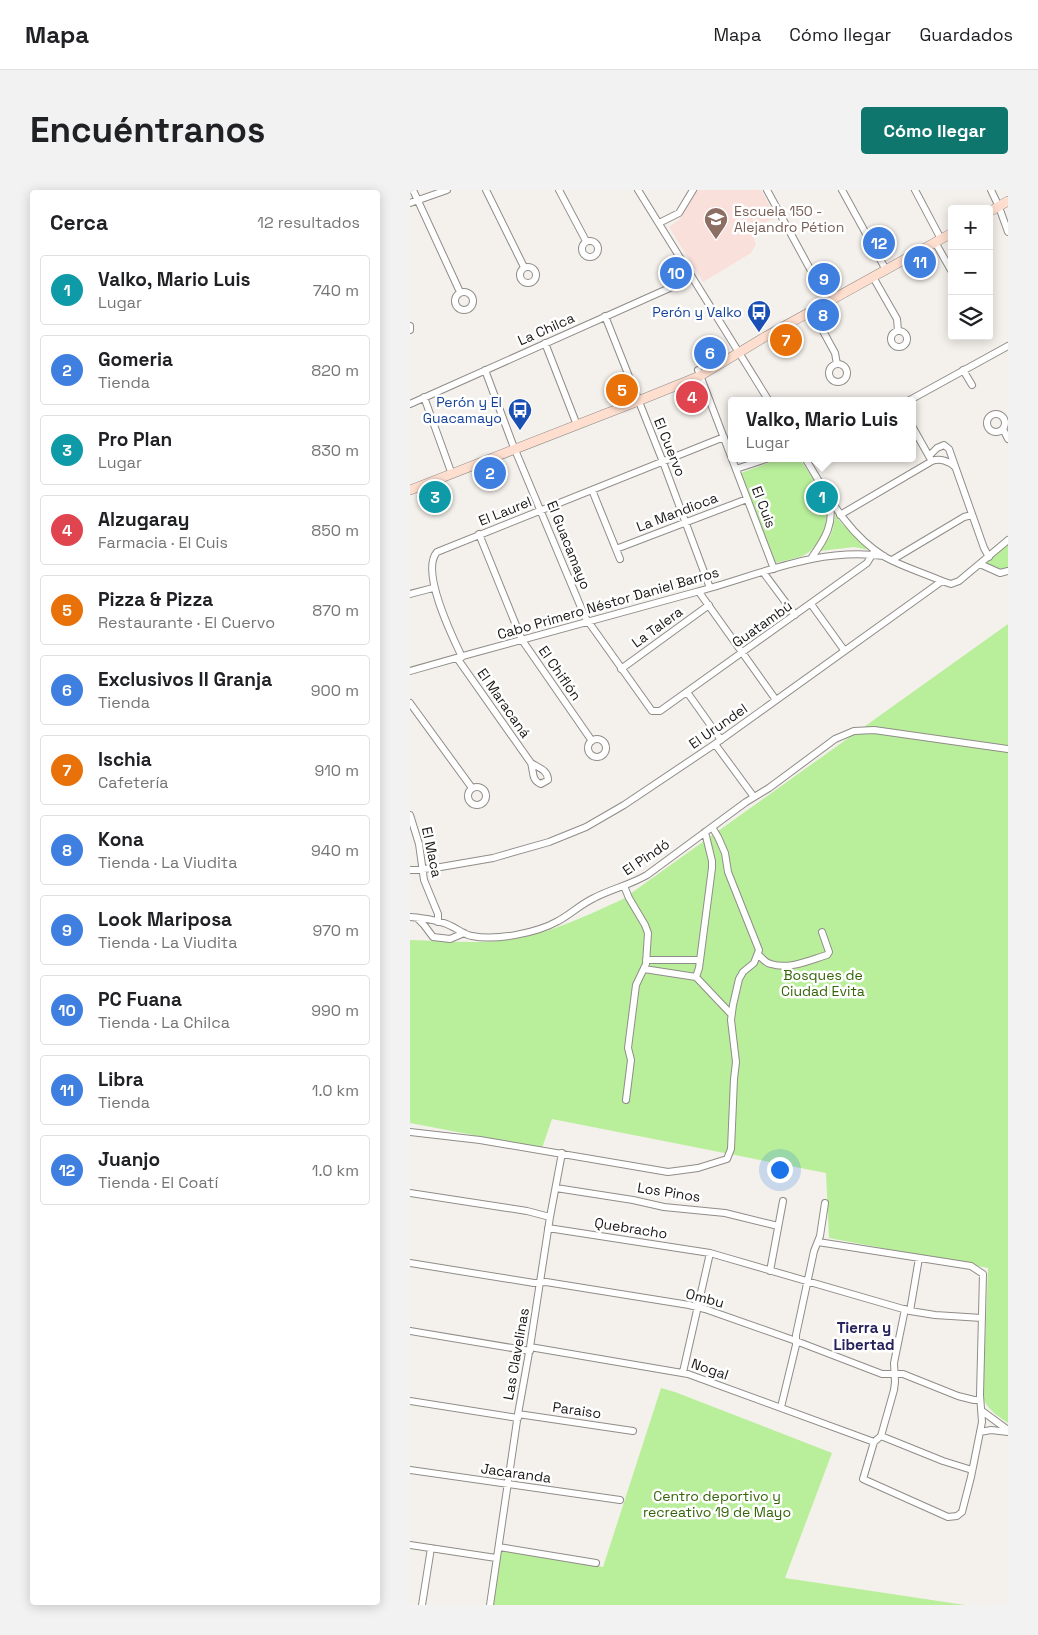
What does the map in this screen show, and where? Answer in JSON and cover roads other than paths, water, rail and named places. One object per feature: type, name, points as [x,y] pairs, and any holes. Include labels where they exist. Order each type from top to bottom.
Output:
[{"type":"main road","points":[[993,210],[1008,201]]},
{"type":"main road","points":[[410,490],[729,360],[739,352],[948,235]]},
{"type":"main road","points":[[410,485],[450,468],[514,447],[575,420],[637,399]]},
{"type":"street","points":[[413,190],[413,202],[460,292]]},
{"type":"street","points":[[413,202],[447,190]]},
{"type":"street","points":[[486,190],[524,267]]},
{"type":"street","points":[[559,190],[586,241]]},
{"type":"street","points":[[638,190],[767,397]]},
{"type":"street","points":[[659,223],[679,213],[693,190]]},
{"type":"street","points":[[767,190],[828,302]]},
{"type":"street","points":[[842,190],[886,270]]},
{"type":"street","points":[[915,190],[948,263]]},
{"type":"street","points":[[991,190],[1008,232]]},
{"type":"street","points":[[873,277],[898,319],[898,331]]},
{"type":"street","name":"La Chilca","points":[[410,404],[692,278]]},
{"type":"street","points":[[812,311],[836,354],[837,364]]},
{"type":"street","name":"El Cuervo","points":[[605,316],[663,462],[710,588]]},
{"type":"street","points":[[545,343],[575,420]]},
{"type":"street","points":[[915,397],[1008,346]]},
{"type":"street","name":"El Guacamayo","points":[[485,370],[514,447],[587,622],[649,708],[656,712]]},
{"type":"street","points":[[964,370],[972,385]]},
{"type":"street","name":"El Cuis","points":[[699,373],[728,448]]},
{"type":"street","points":[[424,397],[450,468]]},
{"type":"street","points":[[1003,429],[1008,439]]},
{"type":"street","points":[[916,433],[931,459],[945,461],[955,467]]},
{"type":"street","name":"El Laurel","points":[[433,588],[433,557],[437,552],[724,438]]},
{"type":"street","points":[[840,515],[931,459],[940,446],[947,446],[989,557]]},
{"type":"street","name":"El Cuis","points":[[733,462],[774,569]]},
{"type":"street","points":[[736,469],[757,462]]},
{"type":"street","points":[[807,462],[840,515],[874,552],[942,581]]},
{"type":"street","points":[[592,490],[620,558]]},
{"type":"street","points":[[812,558],[826,535],[831,522],[828,496]]},
{"type":"street","name":"La Mandioca","points":[[616,549],[747,499]]},
{"type":"street","points":[[892,560],[964,517],[972,515]]},
{"type":"street","name":"El Chiflón","points":[[479,534],[522,640],[592,740]]},
{"type":"street","name":"El Urundel","points":[[410,870],[452,866],[493,858],[525,849],[586,827],[624,805],[718,742],[942,581],[951,584],[956,583],[1008,540]]},
{"type":"street","name":"Cabo Primero Néstor Daniel Barros","points":[[410,671],[699,592],[812,558],[874,552]]},
{"type":"street","name":"Guatambú","points":[[656,712],[687,692],[867,563],[874,552]]},
{"type":"street","points":[[980,564],[1000,574],[1008,571]]},
{"type":"street","points":[[763,572],[795,615]]},
{"type":"street","points":[[410,594],[433,588]]},
{"type":"street","name":"El Maracaná","points":[[433,588],[459,657],[531,763]]},
{"type":"street","points":[[699,592],[776,700]]},
{"type":"street","points":[[811,604],[844,650]]},
{"type":"street","name":"La Talera","points":[[621,669],[708,605]]},
{"type":"street","points":[[687,692],[754,797]]},
{"type":"street","points":[[410,703],[472,788]]},
{"type":"street","name":"El Pindó","points":[[413,918],[452,926],[476,937],[499,936],[538,930],[560,920],[590,900],[647,875],[835,739],[854,731],[874,730],[1008,749]]},
{"type":"street","name":"El Maca","points":[[410,815],[419,844],[424,869],[424,880],[438,914],[438,922]]},
{"type":"street","points":[[410,1132],[480,1140],[668,1172],[698,1168],[727,1159],[731,1149],[736,1062],[731,1014],[739,980],[743,972],[754,963],[758,954],[757,943],[728,872],[723,848],[712,827]]},
{"type":"street","points":[[696,977],[712,868],[705,832]]},
{"type":"street","points":[[624,886],[647,929],[646,960],[636,985],[628,1048],[631,1060],[626,1100]]},
{"type":"street","points":[[413,918],[424,924],[433,938],[450,939],[464,932]]},
{"type":"street","points":[[758,954],[770,964],[781,966],[827,955],[829,952],[822,932]]},
{"type":"street","points":[[646,960],[700,960]]},
{"type":"street","points":[[644,969],[696,977],[731,1014]]},
{"type":"street","name":"Las Clavelinas","points":[[490,1605],[548,1228],[562,1154]]},
{"type":"street","name":"Los Pinos","points":[[556,1188],[633,1200],[658,1206],[725,1213],[778,1226]]},
{"type":"street","points":[[410,1193],[527,1211],[550,1217]]},
{"type":"street","points":[[770,1271],[782,1201]]},
{"type":"street","points":[[781,1407],[825,1203]]},
{"type":"street","name":"Quebracho","points":[[548,1228],[710,1253],[908,1310],[935,1315],[982,1318]]},
{"type":"street","points":[[818,1242],[971,1266],[981,1271],[984,1277],[980,1432],[962,1512],[957,1516],[948,1517],[863,1479],[874,1442],[881,1436],[894,1390],[894,1363],[919,1258]]},
{"type":"street","points":[[682,1372],[710,1253]]},
{"type":"street","name":"Ombu","points":[[410,1263],[698,1307],[796,1341],[882,1374],[903,1374],[970,1399],[980,1400]]},
{"type":"street","name":"Nogal","points":[[410,1331],[682,1372],[874,1442]]},
{"type":"street","name":"Paraiso","points":[[410,1401],[633,1431]]},
{"type":"street","points":[[982,1410],[1008,1431]]},
{"type":"street","points":[[980,1432],[992,1430],[1008,1431]]},
{"type":"street","points":[[881,1436],[943,1461],[972,1470]]},
{"type":"street","name":"Jacaranda","points":[[410,1470],[620,1500]]},
{"type":"street","points":[[410,1545],[496,1558]]},
{"type":"street","points":[[499,1547],[596,1563]]},
{"type":"street","points":[[422,1605],[431,1548]]},
{"type":"place","name":"Escuela 150 - Alejandro Pétion","points":[[716,240]]},
{"type":"place","name":"Juanjo","points":[[879,243]]},
{"type":"place","name":"Libra","points":[[920,262]]},
{"type":"place","name":"PC Fuana","points":[[676,273]]},
{"type":"place","name":"Look Mariposa","points":[[824,279]]},
{"type":"place","name":"Kona","points":[[823,315]]},
{"type":"place","name":"Perón y Valko","points":[[759,333]]},
{"type":"place","name":"Ischia","points":[[786,340]]},
{"type":"place","name":"Exclusivos II Granja","points":[[710,353]]},
{"type":"place","name":"Pizza & Pizza","points":[[622,390]]},
{"type":"place","name":"Alzugaray","points":[[692,397]]},
{"type":"place","name":"Perón y El Guacamayo","points":[[520,431]]},
{"type":"place","name":"Gomeria","points":[[490,473]]},
{"type":"place","name":"Pro Plan","points":[[435,497]]},
{"type":"place","name":"Valko, Mario Luis","points":[[822,497]]},
{"type":"district","name":"Tierra y Libertad","points":[[864,1336]]},
{"type":"park label","name":"Bosques de Ciudad Evita","points":[[823,984]]},
{"type":"park label","name":"Centro deportivo y recreativo 19 de Mayo","points":[[717,1504]]}]
